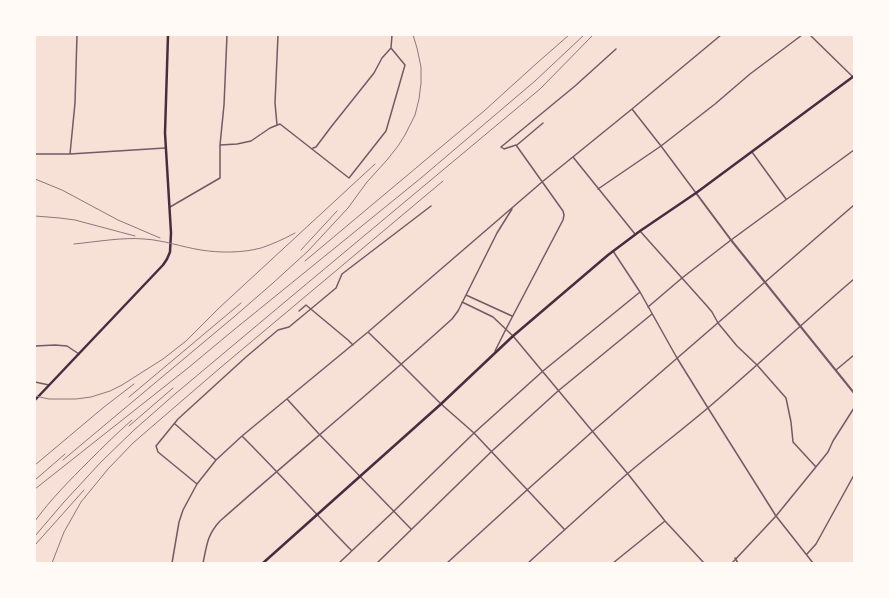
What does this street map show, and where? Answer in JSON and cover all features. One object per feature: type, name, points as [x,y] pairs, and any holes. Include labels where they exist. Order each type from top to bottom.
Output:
[{"type":"main road","points":[[35,400],[163,265],[170,252],[170,207],[166,148],[168,35]]},
{"type":"main road","points":[[263,563],[441,404],[514,336],[613,251],[635,234],[696,194],[854,77]]},
{"type":"street","points":[[70,154],[75,103],[77,35]]},
{"type":"street","points":[[170,207],[220,178],[220,145],[224,105],[227,35]]},
{"type":"street","points":[[277,124],[275,103],[278,35]]},
{"type":"street","points":[[312,148],[316,147],[374,73],[382,58],[391,48],[392,35]]},
{"type":"street","points":[[172,563],[178,522],[183,510],[197,484],[216,460],[242,436],[368,332],[542,182],[721,35]]},
{"type":"street","points":[[598,188],[661,146],[715,104],[750,74],[802,35]]},
{"type":"street","points":[[810,35],[854,77]]},
{"type":"street","points":[[220,145],[251,141],[270,128],[280,124],[349,178],[386,131],[405,65],[391,48]]},
{"type":"street","points":[[543,123],[516,145],[504,149],[501,147],[575,86],[616,49]]},
{"type":"street","points":[[632,109],[731,240],[854,393]]},
{"type":"street","points":[[493,356],[512,316],[563,220],[564,214],[516,145]]},
{"type":"street","points":[[35,154],[70,154],[166,148]]},
{"type":"street","points":[[648,307],[682,278],[731,240],[854,150]]},
{"type":"street","points":[[752,152],[786,199]]},
{"type":"street","points":[[573,157],[635,234]]},
{"type":"street","points":[[447,563],[593,431],[854,205]]},
{"type":"street","points":[[197,484],[158,452],[156,446],[175,424],[246,357],[278,330],[289,327],[311,310],[336,288],[342,274],[432,206]]},
{"type":"street","points":[[203,563],[208,539],[213,529],[220,521],[452,319],[466,295],[497,233],[513,207]]},
{"type":"street","points":[[640,231],[707,306],[737,346],[757,365],[786,398],[793,442],[816,467]]},
{"type":"street","points":[[613,251],[640,292],[677,358],[776,516],[813,563]]},
{"type":"street","points":[[528,563],[564,529],[708,408],[854,279]]},
{"type":"street","points":[[339,563],[474,434],[543,371],[640,292]]},
{"type":"street","points":[[466,295],[512,316]]},
{"type":"street","points":[[462,302],[493,317],[514,336],[628,474],[664,521],[704,563]]},
{"type":"street","points":[[299,311],[306,305],[352,345]]},
{"type":"street","points":[[377,563],[492,451],[558,391],[652,314]]},
{"type":"street","points":[[368,332],[441,404],[492,451],[564,529]]},
{"type":"street","points":[[35,346],[68,346],[79,354]]},
{"type":"street","points":[[836,370],[854,355]]},
{"type":"street","points":[[35,382],[49,385]]},
{"type":"street","points":[[287,399],[411,529]]},
{"type":"street","points":[[732,563],[735,558],[776,516],[828,452],[833,441],[854,408]]},
{"type":"street","points":[[175,424],[216,460]]},
{"type":"street","points":[[242,436],[352,551]]},
{"type":"street","points":[[807,555],[816,544],[854,475]]},
{"type":"street","points":[[613,563],[664,521]]},
{"type":"street","points":[[735,558],[738,563]]},
{"type":"railway","points":[[63,460],[273,283],[308,251],[348,208],[367,182],[398,146],[415,115],[419,99],[421,67],[413,35]]},
{"type":"railway","points":[[305,261],[484,111],[569,35]]},
{"type":"railway","points":[[35,489],[188,368],[421,178],[535,81],[584,35]]},
{"type":"railway","points":[[35,536],[101,462],[134,430],[540,89],[593,35]]},
{"type":"railway","points":[[35,396],[49,399],[76,399],[91,397],[110,391],[122,385],[163,359],[186,341],[219,308],[375,164]]},
{"type":"railway","points":[[35,179],[62,190],[118,220],[160,238]]},
{"type":"railway","points":[[52,563],[64,532],[81,502],[108,469],[133,443],[443,181]]},
{"type":"railway","points":[[301,250],[337,211]]},
{"type":"railway","points":[[35,216],[75,220],[135,236]]},
{"type":"railway","points":[[74,244],[118,239],[136,239],[158,241],[208,251],[239,252],[261,248],[295,233]]},
{"type":"railway","points":[[129,397],[241,303]]},
{"type":"railway","points":[[35,465],[134,384]]},
{"type":"railway","points":[[129,426],[173,388]]},
{"type":"railway","points":[[35,521],[68,483],[132,420]]},
{"type":"railway","points":[[35,480],[65,454]]},
{"type":"railway","points":[[35,545],[84,490]]}]
